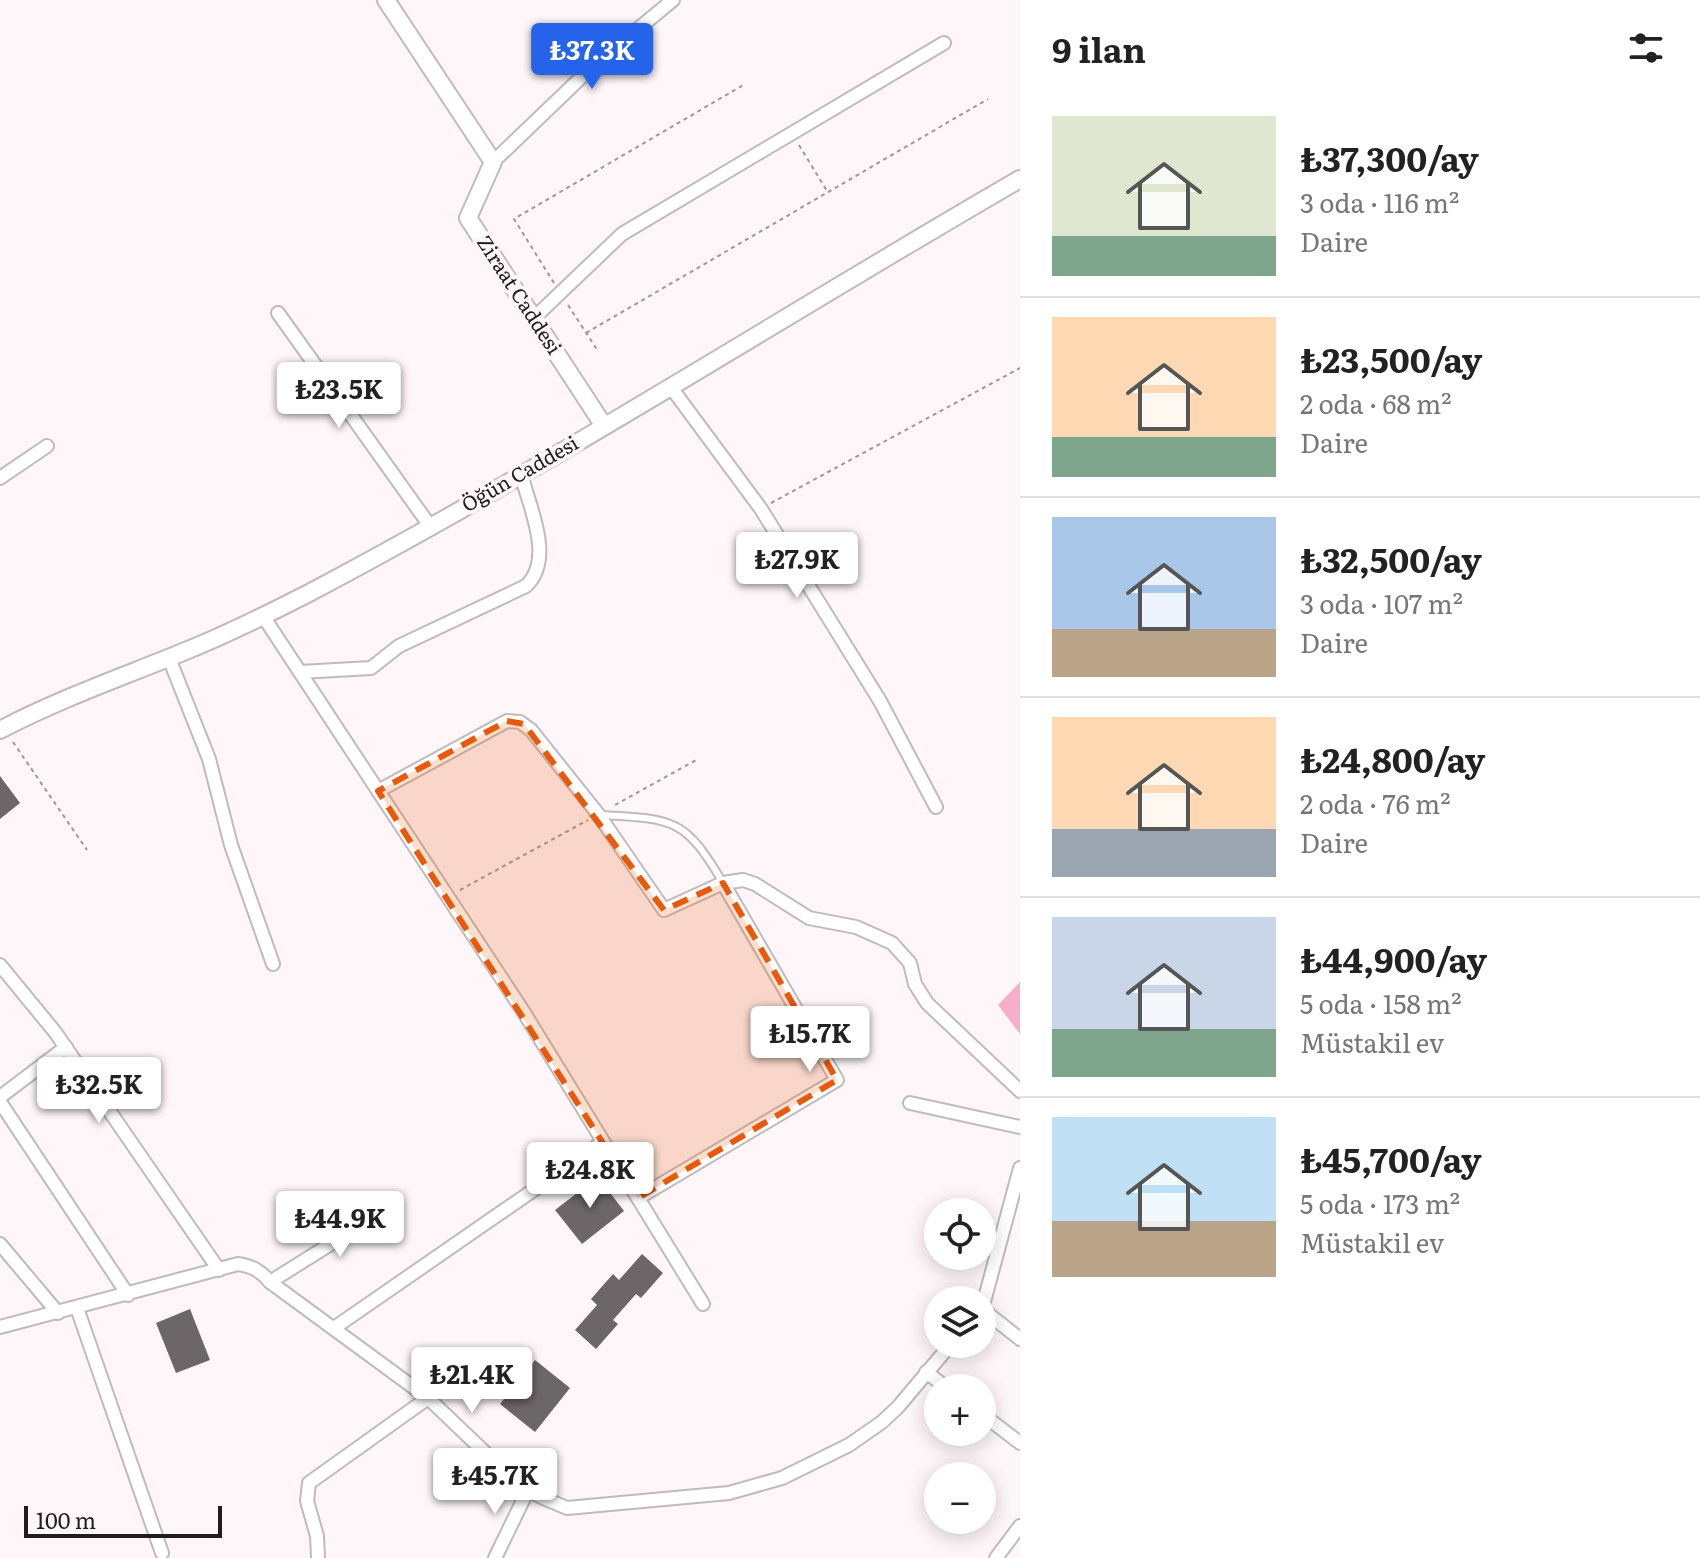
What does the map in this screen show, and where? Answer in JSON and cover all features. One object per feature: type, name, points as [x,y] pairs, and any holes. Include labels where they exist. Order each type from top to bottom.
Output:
[{"type":"street","points":[[386,0],[493,162],[592,67],[673,0]]},
{"type":"street","points":[[534,318],[622,234],[944,43]]},
{"type":"street","name":"Ziraat Caddesi","points":[[493,162],[468,218],[604,426]]},
{"type":"street","name":"Öğün Caddesi","points":[[2,729],[102,683],[169,658],[263,616],[430,526],[1020,179]]},
{"type":"street","points":[[278,313],[430,526]]},
{"type":"street","points":[[670,386],[761,509],[880,701],[936,807]]},
{"type":"street","points":[[0,478],[47,446]]},
{"type":"street","points":[[300,672],[371,668],[399,646],[526,586],[539,568],[541,552],[521,474]]},
{"type":"street","points":[[263,616],[523,1011],[703,1304]]},
{"type":"street","points":[[169,658],[197,724],[231,845],[273,964]]},
{"type":"street","points":[[378,791],[507,721],[524,724],[598,814],[664,910],[723,883],[749,881],[809,918],[856,927],[892,943],[910,963],[915,984],[927,1003],[1020,1091]]},
{"type":"street","points":[[638,1198],[837,1080],[723,883]]},
{"type":"street","points":[[0,965],[66,1047],[219,1270]]},
{"type":"street","points":[[66,1047],[0,1099],[128,1295]]},
{"type":"street","points":[[910,1103],[1020,1127]]},
{"type":"street","points":[[334,1328],[603,1142]]},
{"type":"street","points":[[988,1286],[1020,1168]]},
{"type":"street","points":[[270,1282],[391,1206]]},
{"type":"street","points":[[0,1244],[58,1313]]},
{"type":"street","points":[[0,1327],[238,1264],[246,1265],[262,1273],[428,1398],[504,1473],[528,1490],[567,1508],[710,1496],[766,1483],[831,1455],[866,1434],[898,1407],[938,1358]]},
{"type":"street","points":[[77,1308],[162,1553]]},
{"type":"street","points":[[996,1320],[1020,1339]]},
{"type":"street","points":[[318,1558],[317,1536],[307,1501],[309,1483],[428,1398]]},
{"type":"street","points":[[996,1425],[1020,1443]]},
{"type":"street","points":[[495,1558],[528,1490]]},
{"type":"street","points":[[996,1558],[1020,1526]]},
{"type":"lane","points":[[598,814],[642,816],[678,828],[703,849],[723,883]]},
{"type":"path","points":[[598,351],[514,219],[745,84]]},
{"type":"path","points":[[586,333],[988,99]]},
{"type":"path","points":[[792,134],[828,192]]},
{"type":"path","points":[[761,509],[1020,368]]},
{"type":"path","points":[[2,729],[87,850]]},
{"type":"path","points":[[448,897],[698,759]]},
{"type":"highlighted area","points":[[507,721],[524,724],[664,910],[723,883],[837,1080],[638,1198],[378,791]]},
{"type":"shaded area","points":[[1020,982],[1020,1034],[998,1005]]},
{"type":"building","points":[[0,776],[20,803],[0,819]]},
{"type":"building","points":[[598,1177],[624,1211],[582,1244],[555,1210]]},
{"type":"building","points":[[642,1254],[663,1273],[641,1298],[636,1294],[613,1320],[618,1324],[596,1349],[575,1330],[597,1305],[591,1299],[613,1274],[619,1280]]},
{"type":"building","points":[[190,1309],[210,1360],[176,1373],[156,1323]]},
{"type":"building","points":[[535,1360],[570,1388],[535,1432],[500,1404]]}]
